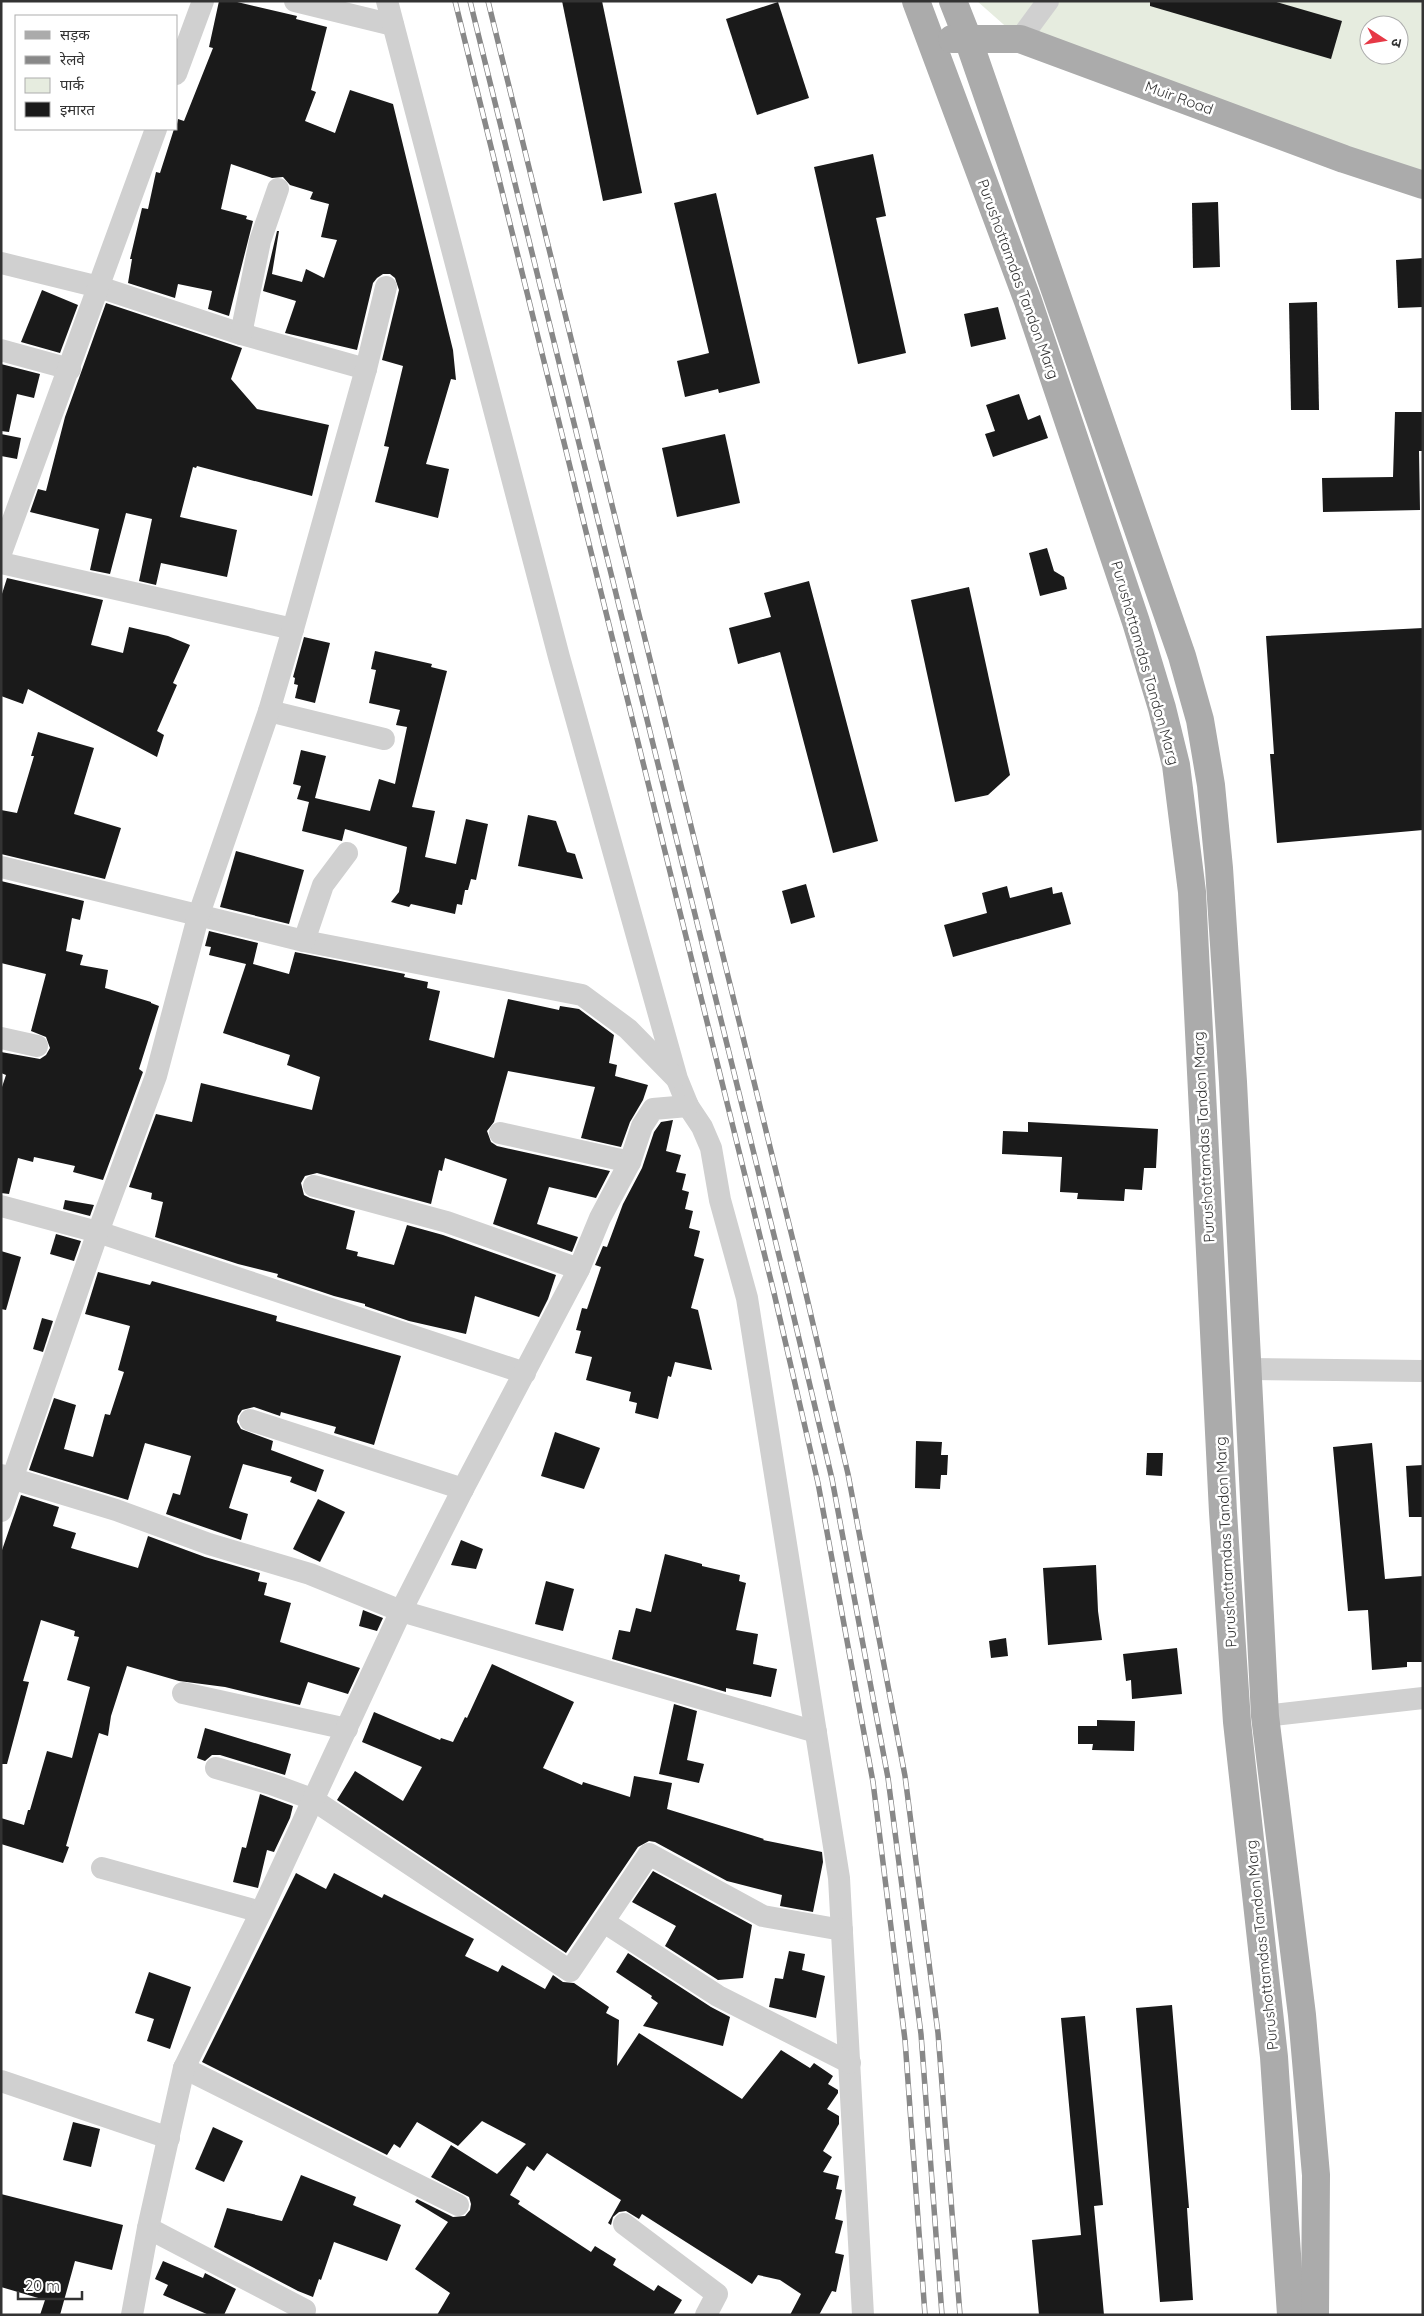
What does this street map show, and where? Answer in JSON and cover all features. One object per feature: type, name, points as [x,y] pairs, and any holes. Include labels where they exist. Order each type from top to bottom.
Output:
[{"type":"main road","name":"Purushottamdas Tandon Marg","points":[[916,1],[1028,301],[1162,708],[1177,774],[1192,892],[1220,1456],[1237,1722],[1274,2057],[1288,2241],[1291,2315]]},
{"type":"main road","points":[[953,1],[968,39],[1182,656],[1200,720],[1211,785],[1233,1082],[1265,1716],[1302,2015],[1316,2175],[1315,2315]]},
{"type":"main road","name":"Muir Road","points":[[930,39],[1020,39],[1344,159],[1423,185]]},
{"type":"street","points":[[178,69],[203,1]]},
{"type":"street","points":[[295,1],[393,25]]},
{"type":"street","points":[[387,1],[559,657],[677,1079],[688,1106],[702,1126],[711,1148],[720,1200],[747,1298],[839,1878],[863,2315]]},
{"type":"street","points":[[1020,39],[1048,1]]},
{"type":"street","points":[[1,554],[156,130]]},
{"type":"street","points":[[241,334],[260,241],[278,189]]},
{"type":"street","points":[[1,263],[98,287],[241,334],[366,369]]},
{"type":"street","points":[[1,1511],[6,1476],[156,1076],[198,917],[269,711],[293,629],[366,369],[386,287]]},
{"type":"street","points":[[1,350],[70,369]]},
{"type":"street","points":[[1,563],[293,629]]},
{"type":"street","points":[[269,711],[384,739]]},
{"type":"street","points":[[304,941],[324,885],[347,853]]},
{"type":"street","points":[[1,867],[198,917],[304,941],[582,995],[628,1029],[677,1079]]},
{"type":"street","points":[[1,1038],[37,1046]]},
{"type":"street","points":[[132,2315],[148,2228],[184,2068],[261,1912],[401,1611],[579,1269],[600,1218],[630,1162],[642,1126],[653,1110],[688,1106]]},
{"type":"street","points":[[500,1133],[630,1162]]},
{"type":"street","points":[[314,1186],[447,1222],[579,1269]]},
{"type":"street","points":[[1,1206],[98,1232],[525,1373]]},
{"type":"street","points":[[1246,1369],[1423,1371]]},
{"type":"street","points":[[250,1420],[463,1489]]},
{"type":"street","points":[[6,1476],[116,1510],[209,1544],[310,1574],[401,1611],[816,1732]]},
{"type":"street","points":[[183,1694],[347,1729]]},
{"type":"street","points":[[1265,1716],[1423,1698]]},
{"type":"street","points":[[216,1768],[271,1784],[312,1799],[570,1971],[649,1854],[763,1916],[842,1930]]},
{"type":"street","points":[[102,1868],[261,1912]]},
{"type":"street","points":[[604,1922],[718,1996],[850,2063]]},
{"type":"street","points":[[184,2068],[458,2205]]},
{"type":"street","points":[[1,2082],[169,2138]]},
{"type":"street","points":[[624,2224],[718,2294],[706,2315]]},
{"type":"street","points":[[148,2228],[305,2310]]},
{"type":"green space","points":[[977,1],[1423,1],[1423,172],[1020,39]]},
{"type":"building","points":[[219,1],[233,1],[297,16],[296,19],[327,27],[311,90],[316,92],[305,121],[335,133],[350,90],[393,104],[453,350],[456,380],[451,379],[426,464],[449,469],[438,518],[375,502],[389,447],[384,446],[403,366],[382,360],[399,290],[395,278],[390,274],[383,274],[373,283],[357,350],[285,333],[296,301],[263,291],[277,231],[279,231],[272,274],[302,282],[306,269],[324,278],[337,240],[321,237],[329,204],[310,199],[313,192],[290,185],[283,177],[272,178],[231,164],[221,209],[247,216],[246,219],[253,221],[229,316],[208,309],[212,291],[178,284],[175,298],[128,283],[132,259],[130,259],[142,208],[148,209],[156,172],[160,173],[174,130],[178,130],[178,119],[184,121],[213,48],[209,47]]},
{"type":"building","points":[[562,1],[602,1],[642,193],[603,201]]},
{"type":"building","points":[[1150,1],[1273,1],[1342,21],[1331,59],[1150,6]]},
{"type":"building","points":[[778,2],[809,98],[757,115],[726,19]]},
{"type":"building","points":[[873,154],[886,216],[876,218],[906,353],[858,364],[814,167]]},
{"type":"building","points":[[716,193],[760,383],[719,393],[718,389],[685,397],[677,361],[709,353],[674,203]]},
{"type":"building","points":[[1218,202],[1220,267],[1193,268],[1192,203]]},
{"type":"building","points":[[1423,258],[1423,307],[1398,308],[1396,260]]},
{"type":"building","points":[[42,290],[78,305],[60,353],[21,342]]},
{"type":"building","points":[[1317,302],[1319,410],[1291,410],[1289,303]]},
{"type":"building","points":[[106,303],[242,348],[231,379],[257,409],[329,425],[312,496],[197,466],[196,468],[193,467],[180,517],[237,530],[227,577],[161,563],[156,585],[139,581],[152,519],[126,513],[110,574],[90,570],[99,529],[30,512],[38,489],[46,491],[65,417]]},
{"type":"building","points":[[998,307],[1006,339],[971,347],[964,314]]},
{"type":"building","points":[[1,364],[40,374],[34,398],[17,394],[9,432],[1,431]]},
{"type":"building","points":[[1019,394],[1028,420],[1040,415],[1048,438],[993,457],[985,434],[995,431],[986,405]]},
{"type":"building","points":[[1395,412],[1423,412],[1423,451],[1419,451],[1420,510],[1323,512],[1322,478],[1393,477]]},
{"type":"building","points":[[1,434],[21,438],[17,459],[1,456]]},
{"type":"building","points":[[725,434],[740,503],[677,517],[662,448]]},
{"type":"building","points":[[1047,548],[1054,571],[1064,577],[1067,589],[1040,596],[1029,553]]},
{"type":"building","points":[[7,578],[103,600],[91,645],[123,653],[129,627],[168,636],[190,645],[173,683],[177,685],[157,731],[164,735],[157,757],[28,689],[23,704],[1,696],[1,597]]},
{"type":"building","points":[[809,581],[878,841],[833,853],[780,652],[738,664],[729,628],[771,617],[764,593]]},
{"type":"building","points":[[969,587],[1010,775],[988,795],[955,802],[911,600]]},
{"type":"building","points":[[1423,628],[1423,830],[1277,843],[1270,754],[1274,754],[1266,636]]},
{"type":"building","points":[[304,637],[330,643],[315,703],[295,698],[298,685],[294,684],[295,678],[293,677]]},
{"type":"building","points":[[375,651],[432,664],[431,667],[447,671],[412,807],[435,811],[425,857],[456,864],[466,819],[488,824],[476,880],[471,879],[468,890],[465,890],[462,905],[457,904],[455,914],[411,904],[409,907],[391,902],[399,892],[407,847],[345,829],[342,841],[302,831],[309,802],[297,799],[301,786],[293,784],[301,750],[326,756],[315,798],[370,811],[379,779],[395,784],[407,727],[396,725],[400,710],[369,703],[376,670],[371,669]]},
{"type":"building","points":[[38,732],[94,748],[74,814],[121,828],[105,879],[1,854],[1,810],[17,813],[34,756],[31,756]]},
{"type":"building","points":[[528,815],[556,821],[567,852],[575,854],[583,879],[518,866]]},
{"type":"building","points":[[236,851],[304,870],[289,924],[220,907]]},
{"type":"building","points":[[1,881],[84,901],[80,920],[72,918],[66,951],[83,955],[80,965],[108,970],[105,988],[159,1006],[139,1069],[143,1072],[103,1180],[73,1172],[75,1166],[34,1157],[33,1162],[18,1158],[9,1194],[1,1193],[1,1090],[6,1075],[1,1073],[1,1052],[40,1059],[46,1055],[50,1048],[46,1037],[31,1031],[46,974],[1,963]]},
{"type":"building","points":[[806,884],[815,917],[791,924],[782,891]]},
{"type":"building","points":[[1007,886],[1010,898],[1052,887],[1053,894],[1062,892],[1071,924],[953,957],[944,925],[987,913],[982,893]]},
{"type":"building","points":[[209,931],[258,943],[253,964],[289,974],[295,952],[405,974],[404,977],[428,982],[427,988],[440,991],[429,1040],[494,1058],[508,999],[559,1010],[560,1006],[579,1009],[614,1035],[609,1063],[617,1065],[615,1076],[648,1085],[643,1100],[630,1122],[621,1147],[581,1138],[595,1087],[508,1071],[494,1122],[487,1131],[491,1142],[497,1146],[610,1171],[596,1198],[549,1187],[537,1224],[578,1237],[572,1252],[493,1224],[507,1179],[445,1158],[442,1171],[439,1170],[431,1204],[317,1173],[305,1176],[301,1183],[304,1195],[355,1211],[346,1249],[358,1252],[357,1256],[394,1265],[407,1225],[443,1235],[556,1275],[548,1299],[539,1317],[475,1296],[466,1334],[409,1321],[365,1306],[365,1304],[277,1277],[278,1274],[238,1264],[155,1237],[163,1202],[151,1199],[152,1193],[129,1187],[156,1114],[192,1122],[201,1083],[312,1110],[320,1077],[287,1065],[290,1055],[223,1033],[246,964],[209,955],[211,947],[205,946]]},
{"type":"building","points":[[673,1120],[666,1151],[681,1155],[676,1172],[686,1174],[682,1190],[689,1192],[685,1209],[693,1211],[689,1228],[700,1231],[694,1256],[704,1259],[691,1308],[698,1310],[712,1370],[675,1362],[671,1377],[668,1376],[658,1419],[635,1413],[637,1403],[629,1401],[631,1392],[586,1380],[592,1357],[575,1353],[581,1331],[576,1330],[582,1308],[587,1309],[601,1267],[595,1265],[603,1246],[607,1247],[623,1204],[642,1168],[654,1132],[661,1122]]},
{"type":"building","points":[[1028,1122],[1158,1129],[1156,1168],[1144,1168],[1142,1190],[1125,1189],[1124,1201],[1077,1199],[1078,1193],[1060,1192],[1062,1157],[1002,1154],[1003,1131],[1028,1132]]},
{"type":"building","points":[[65,1200],[94,1205],[90,1216],[63,1209]]},
{"type":"building","points":[[56,1234],[81,1241],[74,1261],[50,1254]]},
{"type":"building","points":[[1,1251],[21,1257],[6,1310],[1,1309]]},
{"type":"building","points":[[98,1272],[150,1285],[152,1281],[277,1316],[276,1321],[401,1356],[374,1445],[334,1433],[336,1427],[281,1412],[280,1416],[254,1407],[242,1410],[237,1422],[241,1429],[273,1441],[271,1450],[324,1470],[316,1492],[290,1482],[292,1477],[243,1464],[229,1508],[248,1514],[241,1540],[166,1514],[173,1493],[180,1495],[191,1456],[145,1443],[128,1500],[29,1470],[54,1398],[76,1405],[64,1449],[93,1457],[105,1414],[110,1415],[124,1372],[118,1370],[130,1326],[85,1314]]},
{"type":"building","points":[[42,1318],[53,1321],[43,1352],[33,1349]]},
{"type":"building","points":[[555,1432],[600,1448],[584,1489],[541,1476]]},
{"type":"building","points":[[916,1441],[942,1442],[941,1455],[948,1455],[947,1475],[941,1475],[940,1489],[915,1488]]},
{"type":"building","points":[[1372,1443],[1385,1579],[1423,1576],[1423,1662],[1407,1662],[1407,1667],[1372,1670],[1368,1610],[1348,1611],[1333,1447]]},
{"type":"building","points":[[1147,1453],[1163,1453],[1162,1476],[1146,1475]]},
{"type":"building","points":[[1423,1465],[1423,1517],[1409,1517],[1406,1466]]},
{"type":"building","points":[[21,1495],[59,1507],[53,1526],[76,1533],[71,1548],[138,1568],[148,1536],[205,1557],[260,1573],[258,1581],[267,1583],[264,1595],[291,1603],[280,1642],[360,1668],[348,1694],[308,1682],[300,1705],[225,1687],[179,1681],[127,1666],[111,1716],[108,1736],[99,1733],[66,1846],[69,1847],[63,1863],[1,1844],[1,1818],[24,1825],[47,1751],[72,1758],[90,1687],[67,1680],[79,1637],[74,1636],[75,1631],[41,1620],[23,1681],[29,1682],[7,1764],[1,1764],[1,1553]]},
{"type":"building","points":[[318,1499],[345,1512],[320,1562],[293,1549]]},
{"type":"building","points":[[461,1540],[483,1549],[476,1569],[451,1565]]},
{"type":"building","points":[[665,1554],[702,1564],[702,1566],[740,1575],[739,1581],[746,1583],[736,1630],[758,1634],[753,1664],[777,1669],[771,1697],[726,1688],[726,1692],[612,1659],[619,1630],[630,1632],[636,1608],[651,1612]]},
{"type":"building","points":[[1096,1565],[1098,1611],[1102,1640],[1048,1645],[1043,1568]]},
{"type":"building","points":[[546,1581],[574,1589],[563,1631],[535,1624]]},
{"type":"building","points":[[363,1610],[383,1618],[377,1631],[359,1626]]},
{"type":"building","points":[[1006,1638],[1008,1656],[991,1658],[989,1641]]},
{"type":"building","points":[[1177,1648],[1182,1694],[1132,1699],[1131,1680],[1126,1681],[1123,1654]]},
{"type":"building","points":[[492,1664],[574,1702],[543,1768],[582,1785],[583,1782],[630,1797],[634,1776],[672,1783],[667,1809],[763,1840],[822,1852],[823,1862],[813,1912],[780,1906],[782,1895],[727,1881],[655,1842],[649,1841],[638,1847],[566,1953],[337,1800],[355,1771],[403,1801],[422,1767],[362,1742],[374,1712],[440,1740],[441,1738],[453,1742],[465,1717],[467,1718]]},
{"type":"building","points":[[674,1704],[697,1711],[687,1760],[704,1764],[699,1783],[659,1774]]},
{"type":"building","points":[[1097,1720],[1135,1721],[1134,1751],[1092,1750],[1093,1744],[1078,1744],[1078,1726],[1097,1726]]},
{"type":"building","points":[[205,1728],[291,1754],[285,1775],[220,1755],[212,1755],[205,1761],[197,1758]]},
{"type":"building","points":[[260,1794],[293,1806],[290,1818],[274,1852],[267,1850],[258,1888],[233,1882],[242,1847],[246,1848]]},
{"type":"building","points":[[653,1871],[752,1925],[743,1978],[718,1980],[665,1946],[676,1926],[632,1902]]},
{"type":"building","points":[[296,1873],[326,1889],[334,1873],[382,1898],[384,1894],[474,1939],[465,1956],[498,1972],[502,1965],[545,1989],[553,1975],[563,1982],[574,1983],[609,2007],[606,2013],[619,2020],[617,2066],[639,2033],[742,2099],[781,2050],[810,2068],[814,2063],[833,2076],[828,2084],[838,2090],[838,2093],[827,2109],[839,2116],[839,2124],[823,2151],[832,2157],[823,2172],[839,2176],[836,2189],[842,2190],[835,2219],[843,2221],[835,2253],[844,2255],[836,2292],[832,2291],[819,2315],[790,2315],[801,2294],[780,2280],[758,2275],[752,2284],[642,2214],[639,2219],[626,2211],[619,2212],[613,2217],[611,2225],[608,2223],[621,2200],[547,2153],[534,2171],[527,2166],[510,2195],[520,2201],[518,2204],[591,2252],[595,2246],[616,2259],[613,2265],[654,2291],[658,2285],[682,2300],[673,2315],[437,2315],[450,2293],[415,2269],[448,2222],[415,2202],[417,2199],[453,2217],[465,2216],[470,2210],[469,2197],[431,2177],[451,2145],[497,2174],[526,2144],[482,2121],[458,2146],[417,2122],[400,2148],[394,2144],[387,2155],[202,2062]]},
{"type":"building","points":[[789,1951],[805,1954],[802,1970],[825,1976],[816,2018],[769,2007],[775,1978],[783,1979]]},
{"type":"building","points":[[628,1953],[711,2007],[730,2017],[723,2046],[643,2026],[658,2003],[651,1998],[652,1996],[616,1972]]},
{"type":"building","points":[[149,1972],[191,1987],[170,2049],[147,2041],[154,2019],[135,2013]]},
{"type":"building","points":[[1172,2005],[1189,2208],[1187,2208],[1193,2300],[1160,2302],[1136,2008]]},
{"type":"building","points":[[1085,2016],[1103,2205],[1094,2206],[1104,2315],[1039,2315],[1032,2240],[1081,2235],[1061,2018]]},
{"type":"building","points":[[73,2122],[100,2129],[91,2167],[63,2160]]},
{"type":"building","points":[[213,2127],[243,2141],[224,2182],[195,2169]]},
{"type":"building","points":[[301,2175],[356,2197],[353,2205],[401,2225],[387,2261],[334,2242],[313,2297],[214,2247],[227,2208],[282,2221]]},
{"type":"building","points":[[1,2194],[123,2225],[112,2270],[75,2261],[60,2315],[40,2315],[45,2300],[1,2287]]},
{"type":"building","points":[[163,2261],[203,2278],[205,2273],[236,2289],[224,2315],[209,2315],[163,2295],[168,2285],[155,2279]]},
{"type":"railway","points":[[455,1],[774,1293],[818,1483],[873,1782],[905,2040],[925,2315]]},
{"type":"railway","points":[[470,1],[787,1288],[832,1479],[888,1778],[921,2034],[942,2315]]},
{"type":"railway","points":[[488,1],[803,1281],[848,1474],[905,1776],[938,2033],[960,2315]]}]
